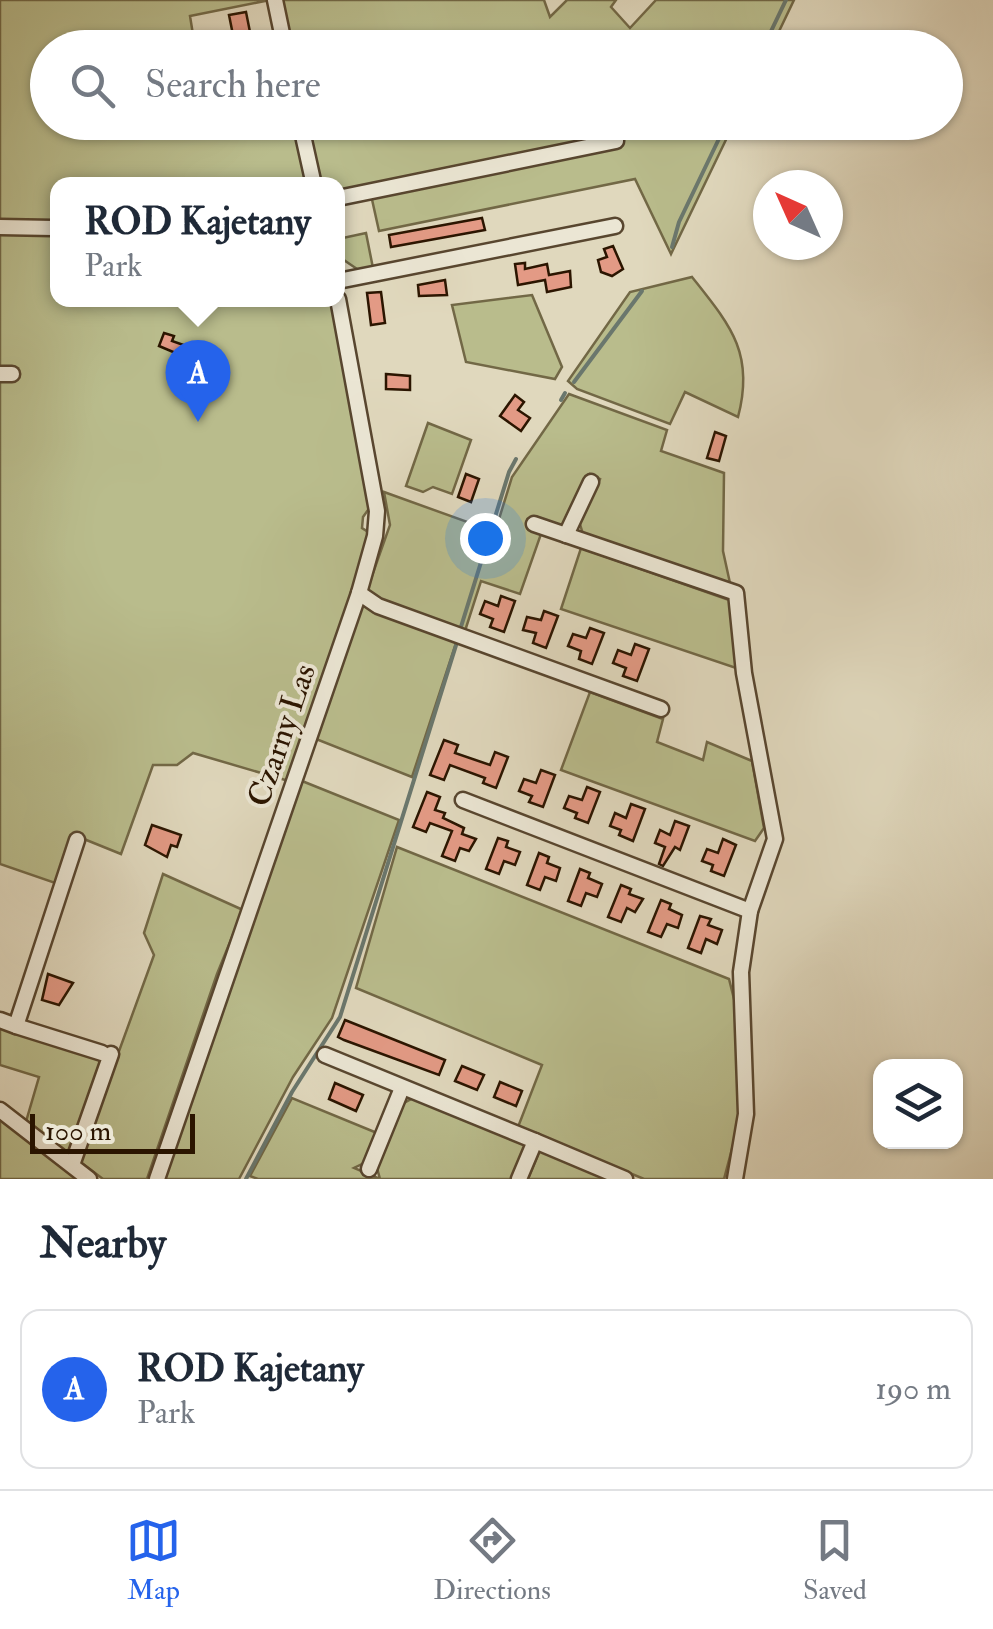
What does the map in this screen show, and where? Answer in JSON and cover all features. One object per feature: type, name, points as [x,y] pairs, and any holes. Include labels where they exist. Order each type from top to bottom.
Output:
[{"type":"street","points":[[275,0],[281,30]]},
{"type":"street","points":[[304,140],[312,177]]},
{"type":"street","points":[[345,197],[616,141]]},
{"type":"street","points":[[345,280],[615,226]]},
{"type":"street","points":[[0,227],[50,228]]},
{"type":"street","name":"Czarny Las","points":[[157,1179],[376,536],[377,510],[339,307]]},
{"type":"street","points":[[566,534],[591,482]]},
{"type":"street","points":[[534,524],[736,593],[744,673],[776,839],[750,911],[741,972],[746,1114],[736,1179]]},
{"type":"street","points":[[359,593],[378,606],[661,709]]},
{"type":"street","points":[[463,800],[750,911]]},
{"type":"street","points":[[16,1026],[76,840]]},
{"type":"street","points":[[0,1020],[106,1054],[72,1165]]},
{"type":"street","points":[[325,1055],[624,1179]]},
{"type":"street","points":[[369,1170],[402,1088]]},
{"type":"street","points":[[0,1110],[90,1179]]},
{"type":"street","points":[[519,1179],[535,1140]]},
{"type":"green space","points":[[0,0],[270,0],[190,16],[192,30],[30,30],[30,140],[299,140],[307,177],[50,177],[50,307],[332,307],[373,503],[363,517],[362,528],[373,535],[292,782],[193,753],[177,765],[153,765],[121,854],[74,835],[58,884],[0,864]]},
{"type":"green space","points":[[281,0],[544,0],[550,17],[567,0],[616,0],[611,7],[630,28],[656,0],[794,0],[780,30],[287,30]]},
{"type":"green space","points":[[309,140],[726,140],[671,254],[635,179],[379,231],[371,195],[345,193],[345,177],[317,177]]},
{"type":"green space","points":[[366,233],[373,268],[360,271],[345,261],[345,238]]},
{"type":"green space","points":[[692,277],[736,341],[743,375],[738,417],[685,392],[670,424],[577,389],[568,381],[630,292]]},
{"type":"green space","points":[[532,295],[562,367],[555,379],[466,362],[452,305]]},
{"type":"green space","points":[[569,394],[667,430],[661,451],[724,473],[723,551],[730,583],[583,534],[579,521],[600,479],[590,474],[565,526],[533,518],[528,529],[541,534],[520,594],[481,581],[464,634],[372,600],[367,590],[390,525],[384,492],[495,532],[512,477]]},
{"type":"green space","points":[[428,423],[471,440],[452,494],[433,487],[423,492],[406,486]]},
{"type":"green space","points":[[581,548],[732,601],[736,668],[561,609]]},
{"type":"green space","points":[[363,602],[458,637],[412,777],[316,739]]},
{"type":"green space","points":[[590,692],[663,719],[657,742],[703,760],[707,742],[752,761],[764,828],[755,841],[561,770]]},
{"type":"green space","points":[[302,781],[399,820],[332,1018],[293,1077],[239,1179],[162,1179]]},
{"type":"green space","points":[[397,847],[729,979],[735,1003],[742,1111],[724,1179],[644,1179],[518,1127],[542,1065],[356,988]]},
{"type":"green space","points":[[163,874],[243,910],[147,1179],[103,1179],[79,1161],[154,955],[144,933]]},
{"type":"green space","points":[[0,1024],[103,1058],[70,1160],[25,1125],[39,1077],[0,1065]]},
{"type":"green space","points":[[417,1096],[525,1144],[514,1179],[380,1179],[377,1168],[404,1103]]},
{"type":"green space","points":[[292,1098],[377,1133],[364,1163],[354,1168],[380,1179],[250,1176]]},
{"type":"green space","points":[[0,1118],[80,1179],[0,1179]]},
{"type":"green space","points":[[540,1150],[612,1179],[528,1179]]},
{"type":"building","points":[[246,12],[250,30],[232,30],[229,15]]},
{"type":"building","points":[[482,218],[485,230],[391,247],[389,235]]},
{"type":"building","points":[[613,246],[623,269],[612,276],[601,272],[598,260],[607,257],[604,249]]},
{"type":"building","points":[[525,263],[525,269],[547,264],[549,275],[570,271],[571,287],[547,292],[545,280],[518,285],[515,264]]},
{"type":"building","points":[[445,280],[447,295],[419,296],[418,285]]},
{"type":"building","points":[[381,292],[385,323],[371,325],[367,293]]},
{"type":"building","points":[[164,333],[174,336],[172,341],[195,349],[192,360],[159,346]]},
{"type":"building","points":[[386,374],[410,376],[410,390],[386,389]]},
{"type":"building","points":[[515,395],[524,402],[518,410],[530,418],[521,431],[500,416]]},
{"type":"building","points":[[715,432],[726,436],[719,461],[707,458]]},
{"type":"building","points":[[466,474],[479,479],[471,502],[458,497]]},
{"type":"building","points":[[501,596],[515,601],[504,632],[490,627],[493,619],[480,614],[485,601],[498,606]]},
{"type":"building","points":[[544,611],[558,616],[546,648],[533,643],[536,633],[523,630],[527,617],[541,620]]},
{"type":"building","points":[[590,628],[604,633],[592,664],[579,659],[581,651],[568,646],[573,634],[586,638]]},
{"type":"building","points":[[635,644],[649,649],[637,681],[623,676],[626,668],[613,663],[618,650],[631,655]]},
{"type":"building","points":[[444,740],[458,745],[455,753],[490,765],[495,752],[508,757],[496,788],[483,783],[485,778],[450,765],[444,780],[430,775]]},
{"type":"building","points":[[541,770],[555,775],[543,807],[529,802],[532,796],[519,791],[524,779],[536,783]]},
{"type":"building","points":[[587,787],[600,792],[588,823],[564,808],[569,796],[582,800]]},
{"type":"building","points":[[427,792],[440,797],[435,810],[445,813],[443,818],[464,828],[462,834],[476,839],[469,851],[460,848],[455,861],[442,856],[452,831],[430,823],[426,832],[413,827]]},
{"type":"building","points":[[631,804],[645,809],[633,841],[610,826],[615,813],[626,818]]},
{"type":"building","points":[[675,821],[689,826],[680,850],[675,847],[663,866],[659,864],[665,847],[655,843],[660,830],[670,835]]},
{"type":"building","points":[[152,825],[181,835],[177,847],[171,845],[167,857],[145,845]]},
{"type":"building","points":[[498,838],[508,841],[506,847],[520,852],[515,865],[504,861],[499,874],[486,869]]},
{"type":"building","points":[[723,839],[736,845],[724,876],[711,871],[713,865],[702,861],[707,849],[718,853]]},
{"type":"building","points":[[539,853],[549,857],[547,863],[560,868],[556,881],[545,877],[540,890],[527,885]]},
{"type":"building","points":[[580,869],[602,884],[597,897],[586,893],[581,906],[568,901]]},
{"type":"building","points":[[621,885],[631,889],[629,894],[643,899],[635,912],[627,908],[621,922],[608,917]]},
{"type":"building","points":[[661,900],[682,915],[678,928],[667,924],[661,937],[648,932]]},
{"type":"building","points":[[700,916],[711,919],[708,925],[722,930],[717,944],[706,939],[701,953],[688,948]]},
{"type":"building","points":[[48,974],[73,983],[59,1005],[42,1000]]},
{"type":"building","points":[[345,1020],[445,1060],[439,1075],[338,1037]]},
{"type":"building","points":[[462,1066],[484,1075],[477,1090],[455,1081]]},
{"type":"building","points":[[500,1082],[522,1091],[516,1106],[494,1097]]},
{"type":"building","points":[[335,1083],[363,1095],[356,1111],[329,1099]]},
{"type":"waterway","points":[[772,30],[786,0]]},
{"type":"waterway","points":[[672,247],[679,222],[718,140]]},
{"type":"waterway","points":[[574,382],[642,291]]},
{"type":"waterway","points":[[561,400],[565,393]]},
{"type":"waterway","points":[[460,630],[516,459]]},
{"type":"waterway","points":[[246,1179],[292,1092],[340,1017],[458,639]]},
{"type":"place","name":"ROD Kajetany","points":[[198,422]]}]
